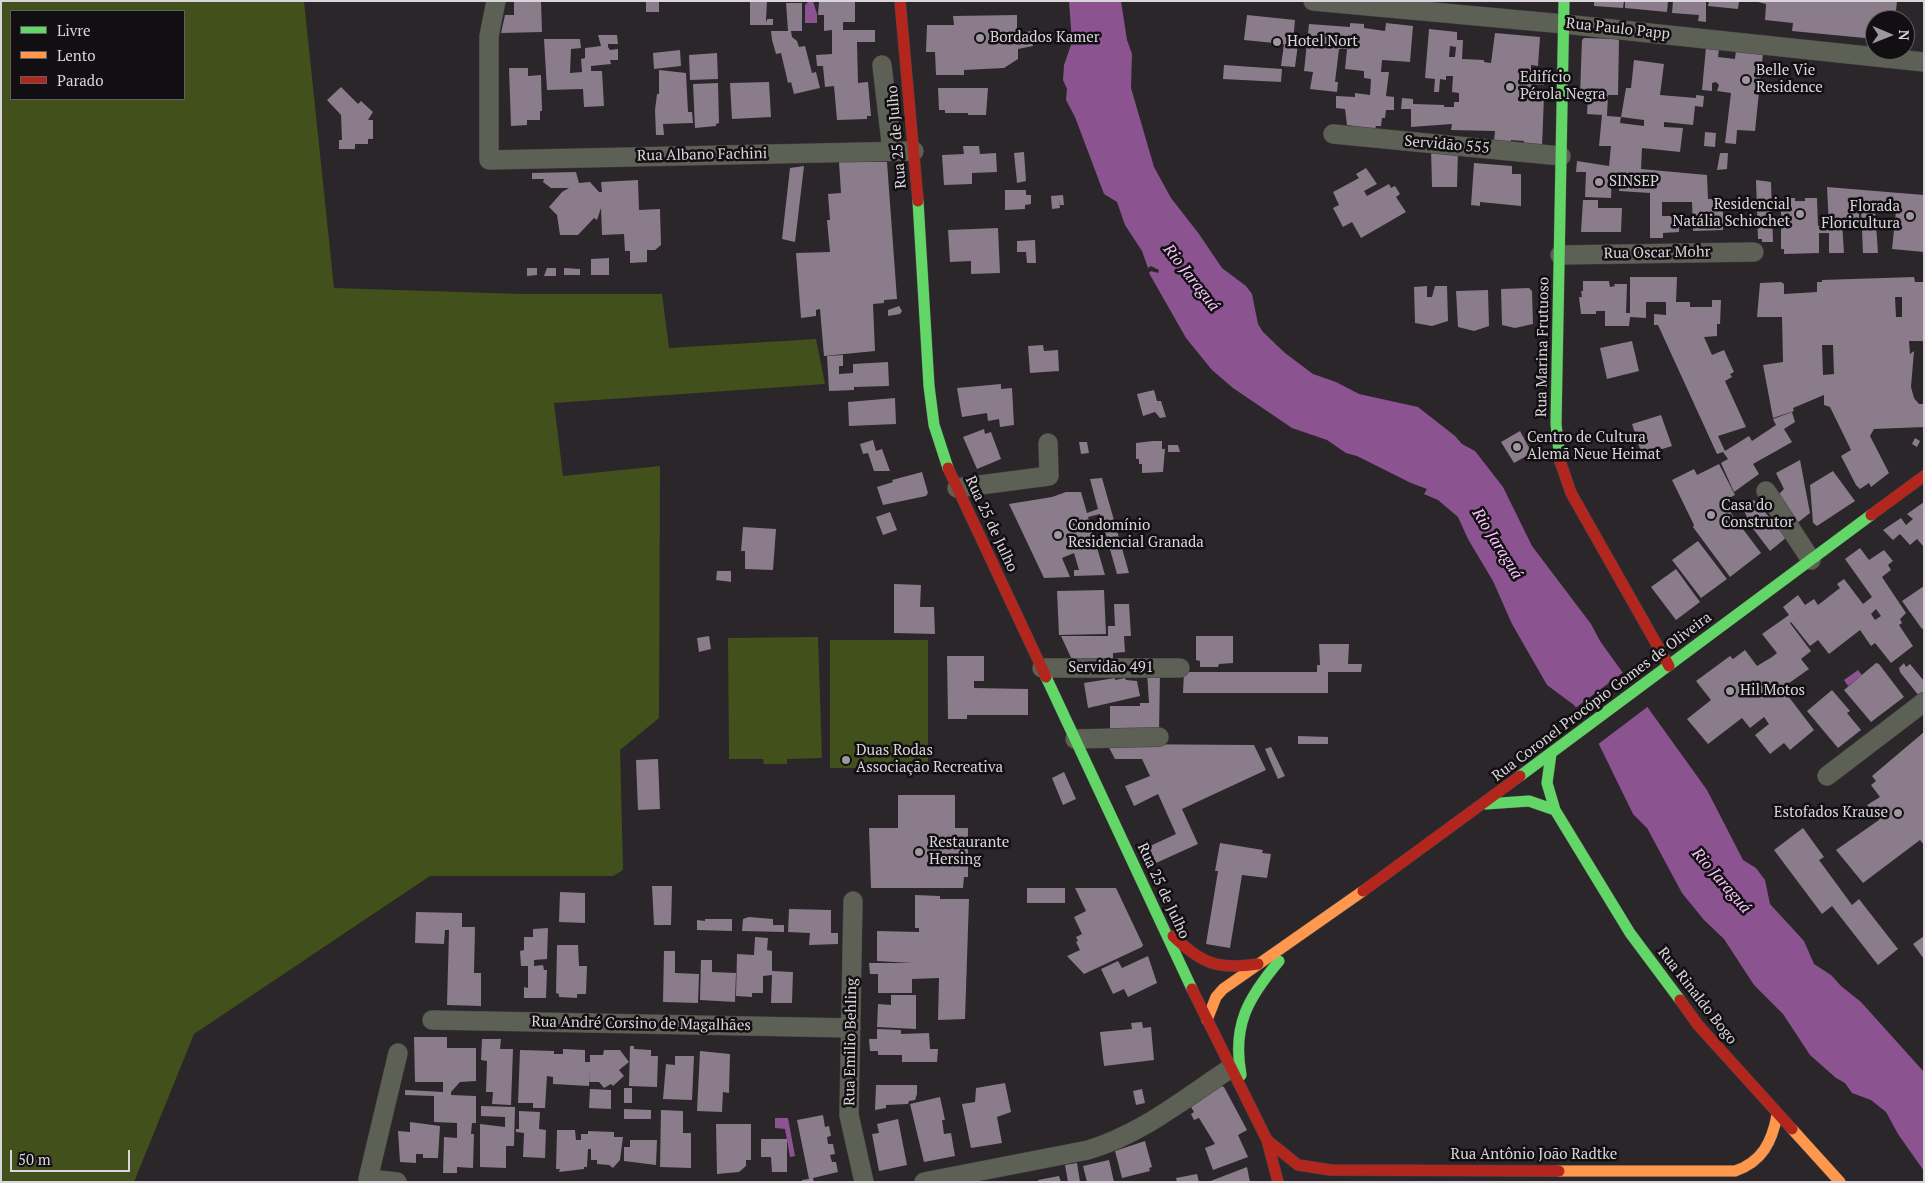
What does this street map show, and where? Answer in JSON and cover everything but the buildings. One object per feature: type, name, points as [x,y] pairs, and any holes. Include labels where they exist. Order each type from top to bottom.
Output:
[{"type":"main road","name":"Rua 25 de Julho","points":[[900,1],[914,151],[929,386],[934,426],[946,464],[1207,1020],[1248,1100]]},
{"type":"main road","name":"Rua Marina Frutuoso","points":[[1564,1],[1556,424],[1559,458],[1571,494],[1669,666]]},
{"type":"main road","name":"Rua Coronel Procópio Gomes de Oliveira","points":[[1207,1020],[1216,997],[1551,754],[1924,476]]},
{"type":"main road","name":"Rua Rinaldo Bogo","points":[[1551,754],[1547,783],[1554,810],[1630,932],[1698,1025],[1777,1115],[1840,1182]]},
{"type":"main road","points":[[1482,804],[1526,799],[1539,802],[1554,810]]},
{"type":"main road","points":[[1163,926],[1185,948],[1208,964],[1228,968],[1261,963]]},
{"type":"main road","name":"Rua Coronel Procópio Gomes de Oliveira","points":[[1248,1100],[1237,1050],[1242,1018],[1249,1000],[1297,940]]},
{"type":"main road","points":[[1248,1100],[1266,1140],[1278,1182]]},
{"type":"main road","name":"Rua Antônio João Radtke","points":[[1266,1140],[1298,1165],[1331,1170],[1735,1171],[1745,1169],[1756,1162],[1769,1144],[1777,1115]]},
{"type":"street","name":"Rua Albano Fachini","points":[[496,1],[489,36],[490,160],[914,151]]},
{"type":"street","name":"Rua Paulo Papp","points":[[1313,1],[1564,24],[1924,62]]},
{"type":"street","points":[[882,65],[892,151]]},
{"type":"street","name":"Servidão 555","points":[[1333,134],[1561,156]]},
{"type":"street","name":"Rua Oscar Mohr","points":[[1560,255],[1754,252]]},
{"type":"street","points":[[957,488],[1050,476],[1048,443]]},
{"type":"street","points":[[1766,491],[1811,560]]},
{"type":"street","name":"Servidão 491","points":[[1042,668],[1180,668]]},
{"type":"street","points":[[1827,776],[1924,702]]},
{"type":"street","points":[[1075,739],[1159,737]]},
{"type":"street","name":"Rua Emilio Behling","points":[[853,901],[850,1115],[864,1182]]},
{"type":"street","name":"Rua André Corsino de Magalhães","points":[[432,1020],[851,1028]]},
{"type":"street","points":[[397,1182],[368,1179],[398,1053]]},
{"type":"street","points":[[924,1182],[975,1177],[1114,1143],[1140,1129],[1231,1068]]},
{"type":"green space","points":[[1,1],[304,1],[334,288],[523,294],[662,294],[669,348],[816,339],[825,384],[554,403],[563,476],[660,466],[659,718],[620,750],[623,870],[613,876],[430,876],[194,1034],[134,1182],[1,1182]]},
{"type":"green space","points":[[818,637],[822,758],[787,759],[787,764],[764,764],[763,759],[729,759],[728,638]]},
{"type":"green space","points":[[830,640],[928,640],[928,768],[830,768]]},
{"type":"water","points":[[809,1],[813,1],[817,14],[817,23],[805,23],[805,5]]},
{"type":"water","name":"Rio Jaraguá","points":[[1069,1],[1121,1],[1127,40],[1132,54],[1131,88],[1154,167],[1171,198],[1222,268],[1246,286],[1252,294],[1258,324],[1263,332],[1285,353],[1313,374],[1336,382],[1359,394],[1418,407],[1455,436],[1462,444],[1475,451],[1503,487],[1532,546],[1591,624],[1600,641],[1707,790],[1743,860],[1756,868],[1765,880],[1770,904],[1804,941],[1814,964],[1831,975],[1861,1002],[1924,1072],[1924,1171],[1898,1134],[1886,1112],[1871,1100],[1852,1093],[1845,1083],[1836,1078],[1810,1055],[1783,1014],[1754,985],[1724,939],[1704,920],[1682,893],[1647,828],[1633,814],[1591,728],[1574,705],[1547,685],[1512,624],[1493,581],[1468,539],[1458,517],[1438,500],[1424,494],[1427,489],[1357,456],[1346,453],[1327,440],[1292,428],[1233,388],[1212,370],[1186,338],[1149,273],[1151,271],[1158,273],[1159,270],[1151,266],[1148,268],[1142,251],[1125,225],[1117,202],[1104,194],[1075,117],[1066,100],[1067,89],[1063,80],[1064,65],[1072,42]]},
{"type":"water","points":[[1858,670],[1862,675],[1848,686],[1844,680]]},
{"type":"water","points":[[775,1118],[788,1118],[795,1156],[790,1157],[785,1129],[775,1128]]},
{"type":"pier","points":[[1625,671],[1650,705],[1597,745],[1589,729],[1574,709]]},
{"type":"traffic: fast","points":[[1560,461],[1556,424],[1564,1]]},
{"type":"traffic: fast","points":[[918,201],[929,386],[934,425],[948,468]]},
{"type":"traffic: fast","points":[[1520,776],[1871,515]]},
{"type":"traffic: fast","points":[[1046,677],[1192,989]]},
{"type":"traffic: fast","points":[[1551,754],[1547,783],[1555,810],[1630,933],[1680,1000]]},
{"type":"traffic: fast","points":[[1486,804],[1529,801],[1555,810]]},
{"type":"traffic: fast","points":[[1241,1075],[1239,1041],[1245,1013],[1259,987],[1279,961]]},
{"type":"traffic: slow","points":[[1207,1020],[1216,997],[1223,989],[1363,891]]},
{"type":"traffic: slow","points":[[1559,1171],[1735,1171],[1752,1162],[1764,1150],[1772,1134],[1777,1115]]},
{"type":"traffic: slow","points":[[1792,1129],[1840,1182]]},
{"type":"traffic: jam","points":[[900,1],[918,201]]},
{"type":"traffic: jam","points":[[1560,461],[1571,493],[1669,666]]},
{"type":"traffic: jam","points":[[948,468],[1046,677]]},
{"type":"traffic: jam","points":[[1871,515],[1924,476]]},
{"type":"traffic: jam","points":[[1363,891],[1520,776]]},
{"type":"traffic: jam","points":[[1173,936],[1193,953],[1211,963],[1232,966],[1258,964]]},
{"type":"traffic: jam","points":[[1192,989],[1267,1140],[1278,1182]]},
{"type":"traffic: jam","points":[[1680,1000],[1698,1025],[1792,1129]]},
{"type":"traffic: jam","points":[[1267,1140],[1298,1165],[1331,1170],[1559,1171]]},
{"type":"place","name":"Bordados Kamer","points":[[980,38]]},
{"type":"place","name":"Hotel Nort","points":[[1277,42]]},
{"type":"place","name":"Belle Vie Residence","points":[[1746,80]]},
{"type":"place","name":"Edifício Pérola Negra","points":[[1510,87]]},
{"type":"place","name":"SINSEP","points":[[1599,182]]},
{"type":"place","name":"Residencial Natália Schiochet","points":[[1800,214]]},
{"type":"place","name":"Florada Floricultura","points":[[1910,216]]},
{"type":"place","name":"Centro de Cultura Alemã Neue Heimat","points":[[1517,447]]},
{"type":"place","name":"Casa do Construtor","points":[[1711,515]]},
{"type":"place","name":"Condomínio Residencial Granada","points":[[1058,535]]},
{"type":"place","name":"Hil Motos","points":[[1730,691]]},
{"type":"place","name":"Duas Rodas Associação Recreativa","points":[[846,760]]},
{"type":"place","name":"Estofados Krause","points":[[1898,813]]},
{"type":"place","name":"Restaurante Hersing","points":[[919,852]]}]
